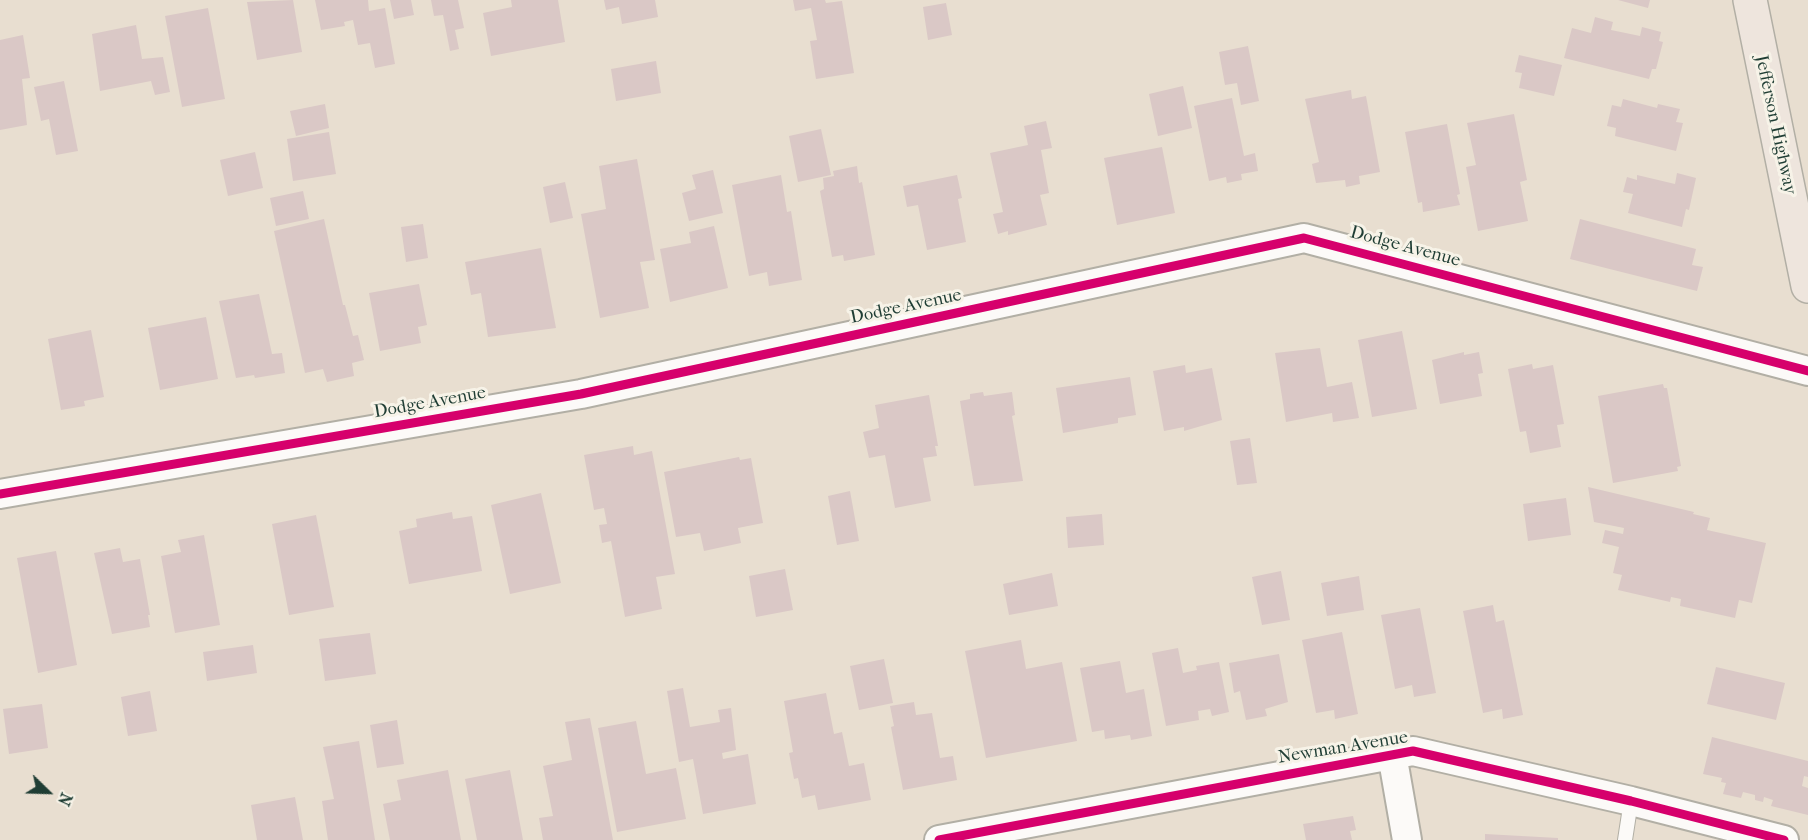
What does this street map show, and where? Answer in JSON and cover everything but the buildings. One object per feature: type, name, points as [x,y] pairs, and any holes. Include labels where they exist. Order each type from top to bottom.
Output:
[{"type":"main road","name":"Jefferson Highway","points":[[1750,0],[1808,286]]},
{"type":"street","name":"Dodge Avenue","points":[[0,494],[581,394],[1304,238],[1808,370]]},
{"type":"street","name":"Newman Avenue","points":[[939,840],[1413,751],[1631,801],[1784,840]]},
{"type":"street","points":[[1392,754],[1407,840]]},
{"type":"lane","points":[[1625,840],[1631,801]]},
{"type":"cycle path","points":[[0,494],[581,394],[1304,238],[1808,371]]},
{"type":"cycle path","points":[[939,840],[1413,751],[1631,801],[1784,840]]}]
